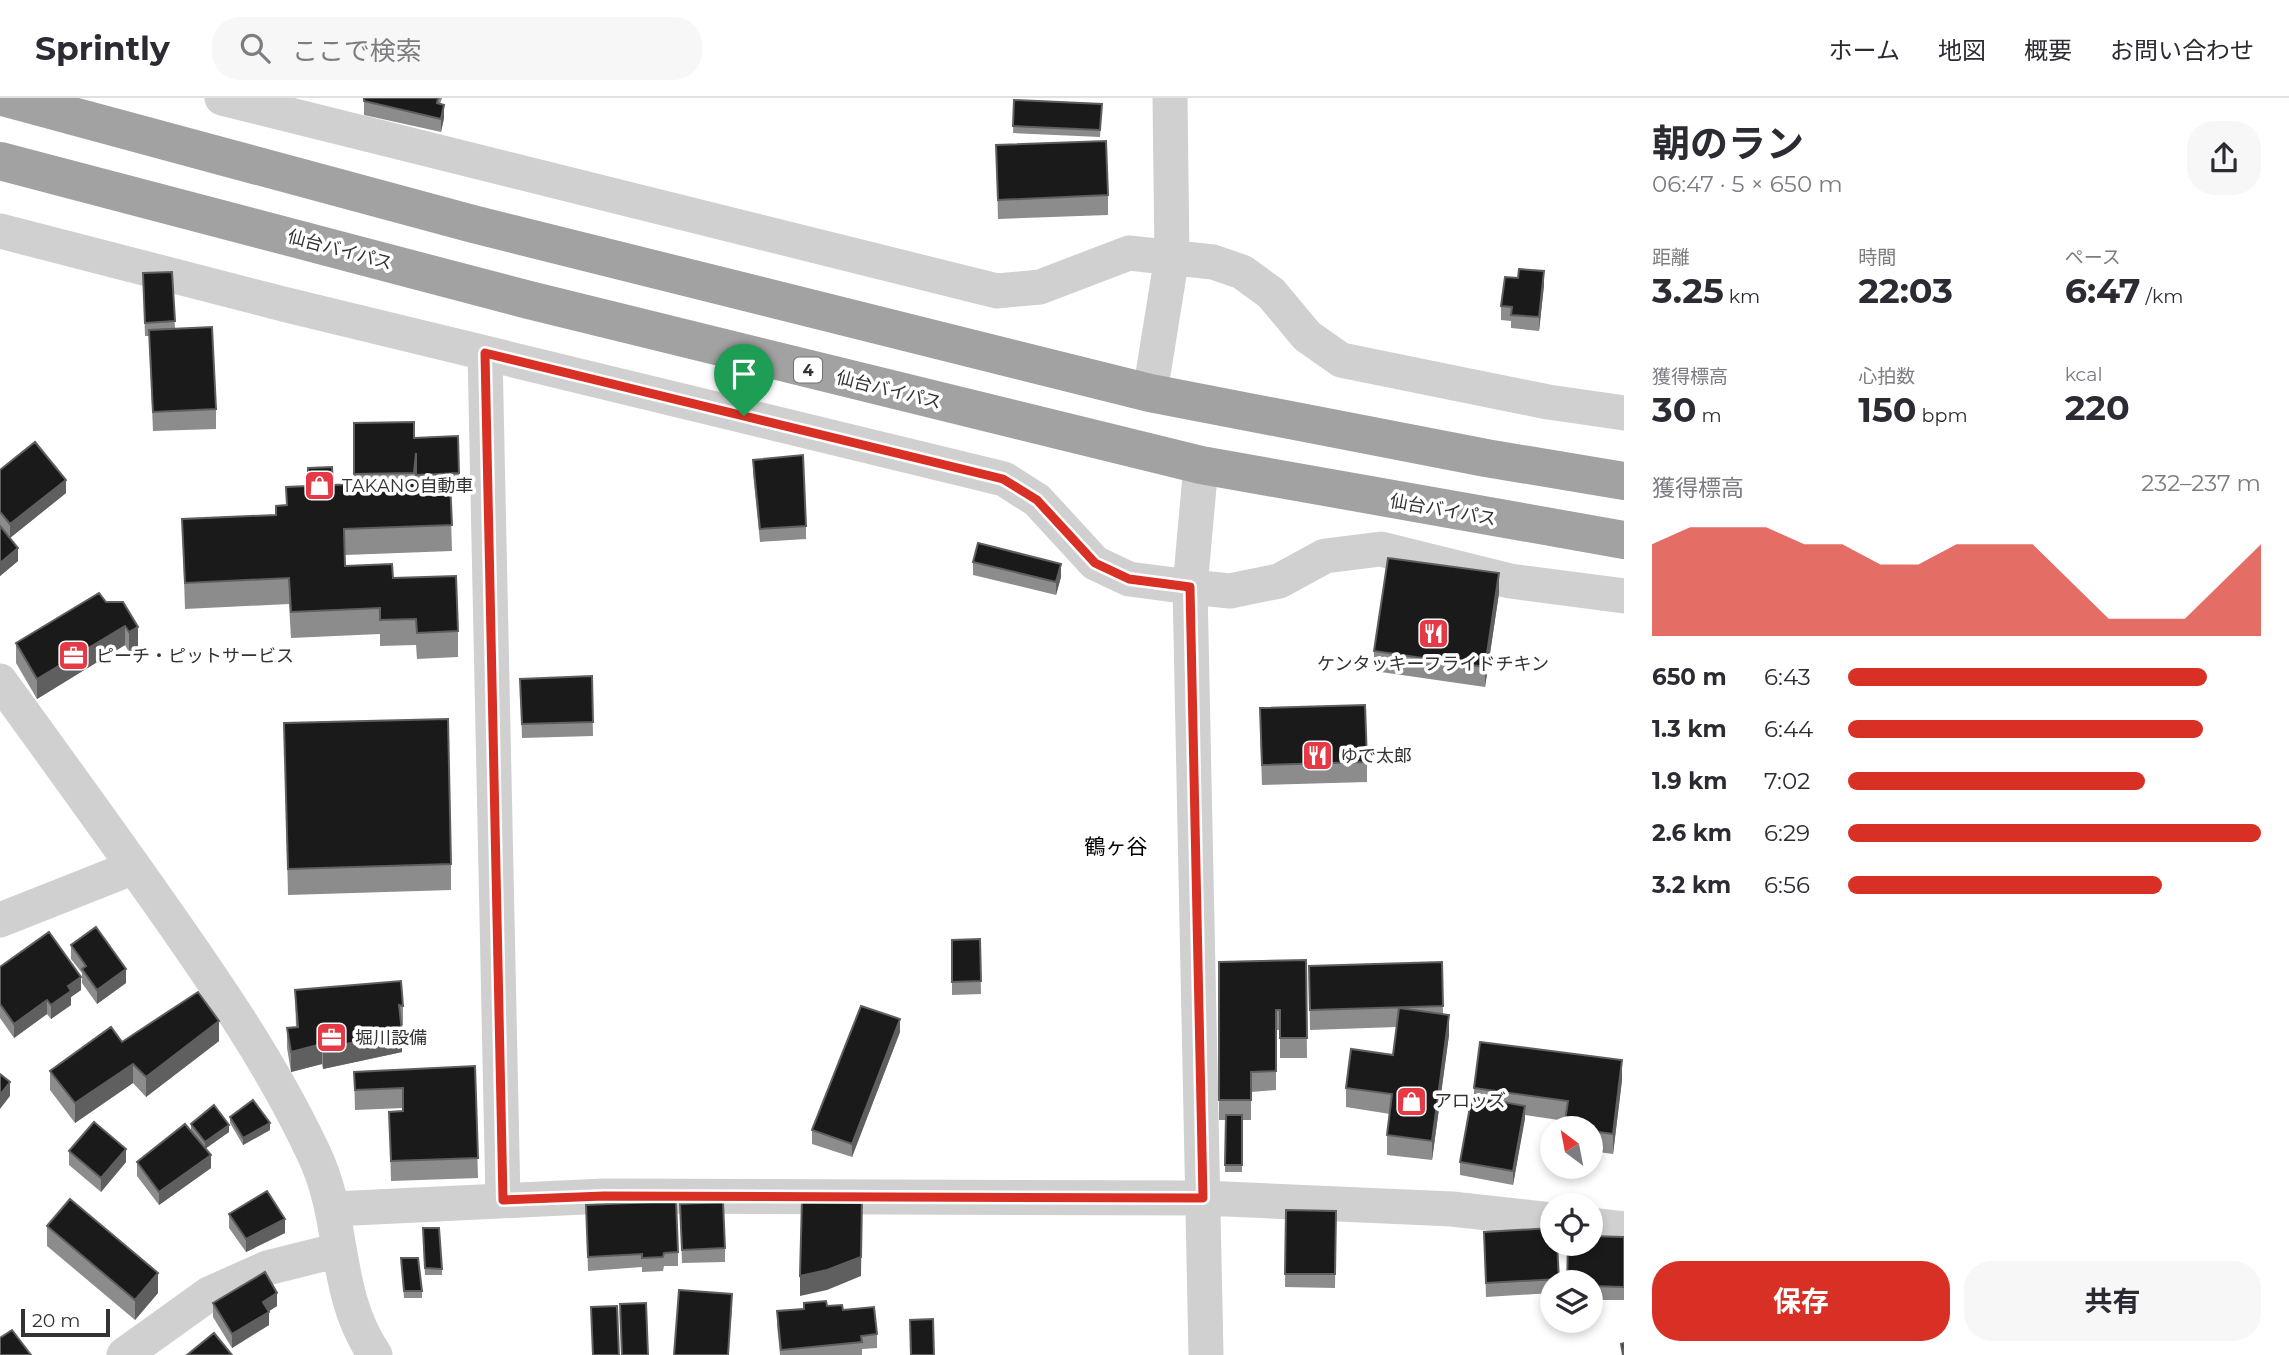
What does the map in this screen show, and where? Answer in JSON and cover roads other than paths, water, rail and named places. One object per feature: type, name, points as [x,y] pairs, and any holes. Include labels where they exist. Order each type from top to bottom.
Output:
[{"type":"highway","points":[[6,98],[473,224],[1150,393],[1486,458],[1624,481]]},
{"type":"highway","name":"仙台バイパス","points":[[0,161],[515,297],[1201,465],[1624,540]]},
{"type":"street","points":[[222,98],[998,292],[1040,287],[1129,253],[1213,262],[1242,272],[1271,293],[1307,336],[1341,360],[1429,380],[1624,413]]},
{"type":"street","points":[[1150,393],[1172,256],[1170,98]]},
{"type":"street","points":[[0,231],[1003,479],[1037,500],[1095,563],[1129,579],[1230,591],[1279,580],[1325,556],[1381,549],[1510,582],[1624,596]]},
{"type":"street","points":[[485,353],[503,1200]]},
{"type":"street","points":[[1201,465],[1190,587],[1206,1355]]},
{"type":"street","points":[[0,681],[237,1013],[314,1155],[334,1209],[342,1280],[364,1339],[375,1355]]},
{"type":"street","points":[[0,920],[134,867]]},
{"type":"street","points":[[334,1209],[604,1196],[1203,1198],[1452,1209],[1540,1219]]},
{"type":"street","points":[[1603,1226],[1624,1229]]},
{"type":"street","points":[[124,1355],[209,1294],[267,1268],[339,1250]]},
{"type":"place","name":"TAKANO自動車","points":[[319,486]]},
{"type":"place","name":"ケンタッキーフライドチキン","points":[[1433,633]]},
{"type":"place","name":"ピーチ・ピットサービス","points":[[73,656]]},
{"type":"place","name":"ゆで太郎","points":[[1317,756]]},
{"type":"place","name":"堀川設備","points":[[332,1038]]},
{"type":"place","name":"アロッズ","points":[[1411,1101]]},
{"type":"district","name":"鶴ヶ谷","points":[[1116,846]]}]
